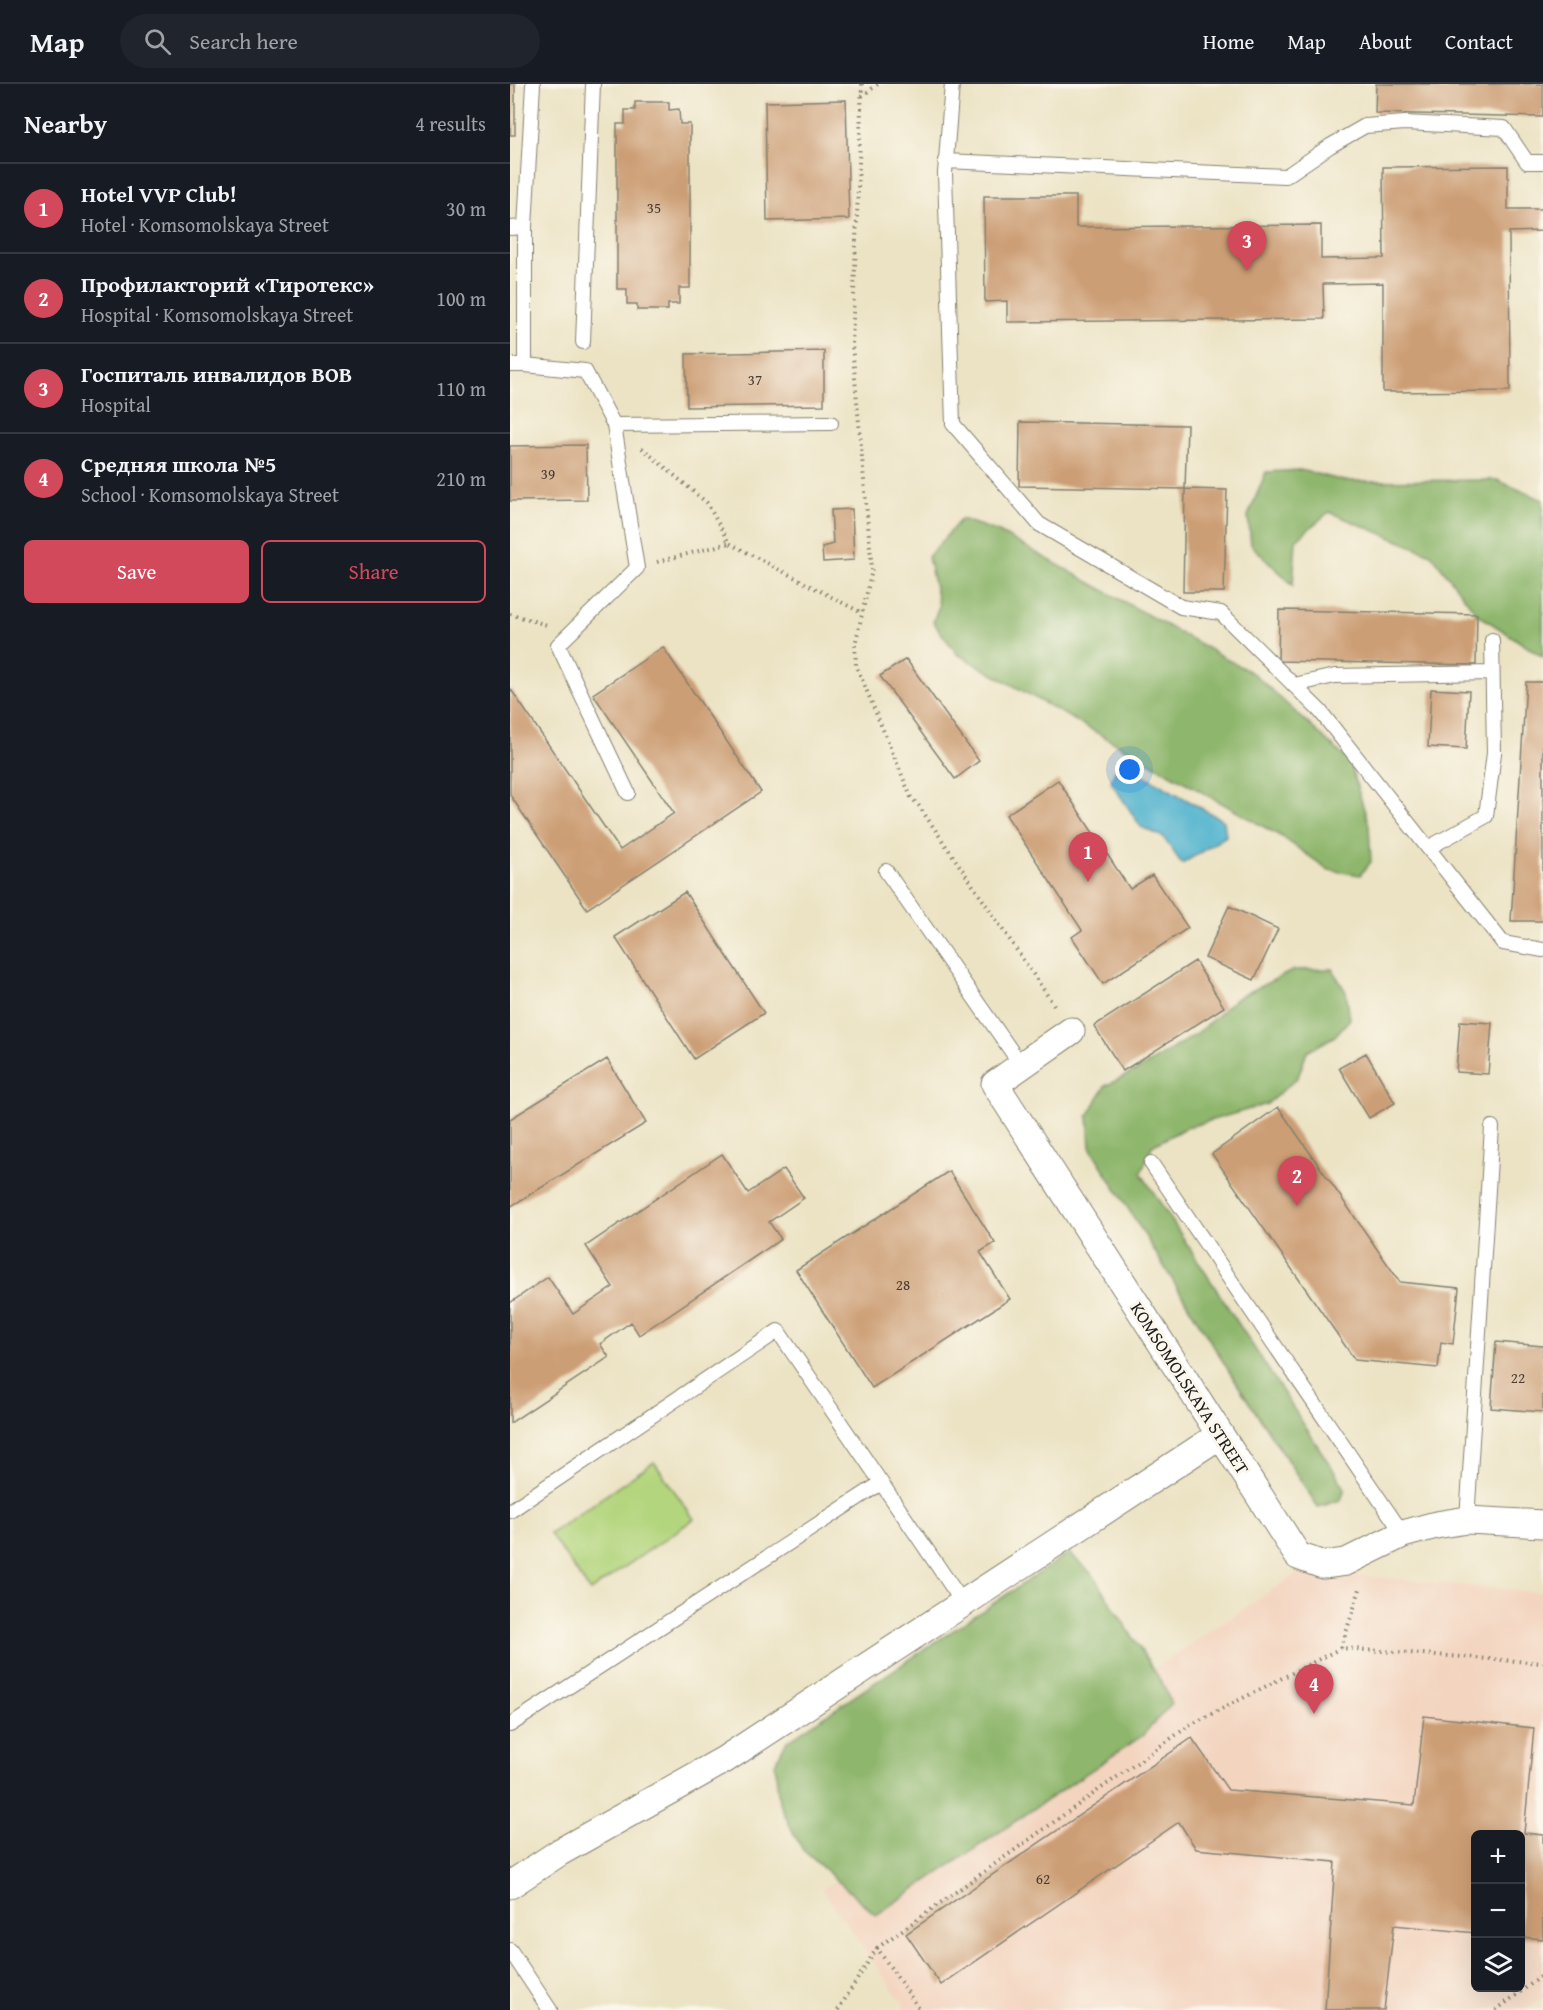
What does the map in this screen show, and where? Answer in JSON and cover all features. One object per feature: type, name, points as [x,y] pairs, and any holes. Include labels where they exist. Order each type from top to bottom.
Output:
[{"type":"street","name":"KOMSOMOLSKAYA STREET","points":[[1071,1031],[995,1084],[1298,1556],[1323,1565],[1346,1562],[1403,1534],[1436,1524],[1467,1520],[1543,1524]]},
{"type":"street","points":[[510,1885],[560,1852],[724,1760],[1220,1435]]},
{"type":"lane","points":[[525,365],[525,227],[533,84]]},
{"type":"lane","points":[[583,342],[593,84]]},
{"type":"lane","points":[[952,84],[945,161],[953,424],[1039,524],[1181,607],[1221,613],[1320,711],[1503,943],[1543,950]]},
{"type":"lane","points":[[945,161],[1286,176],[1330,146],[1365,126],[1405,123],[1504,128],[1527,162],[1543,162]]},
{"type":"lane","points":[[510,228],[525,227]]},
{"type":"lane","points":[[510,365],[585,371],[614,425],[637,568],[558,645],[628,793]]},
{"type":"lane","points":[[614,425],[831,423]]},
{"type":"lane","points":[[1428,848],[1486,816],[1494,753],[1492,640]]},
{"type":"lane","points":[[1294,685],[1335,676],[1492,673]]},
{"type":"lane","points":[[886,871],[1021,1065]]},
{"type":"lane","points":[[1467,1520],[1492,1127]]},
{"type":"lane","points":[[1151,1163],[1403,1534]]},
{"type":"lane","points":[[510,1511],[778,1331],[963,1603]]},
{"type":"lane","points":[[510,1725],[881,1483]]},
{"type":"lane","points":[[510,1950],[550,2010]]},
{"type":"path","points":[[862,84],[852,345],[873,570],[855,645],[856,665],[911,797],[1071,1031]]},
{"type":"path","points":[[862,96],[878,84]]},
{"type":"path","points":[[614,425],[707,503],[729,543],[862,613]]},
{"type":"path","points":[[637,568],[729,543]]},
{"type":"path","points":[[510,614],[571,633]]},
{"type":"path","points":[[1341,1648],[1361,1587]]},
{"type":"path","points":[[838,2010],[877,1948],[1190,1725],[1341,1648],[1543,1663]]},
{"type":"path","points":[[877,1948],[920,2010]]},
{"type":"path","points":[[1496,2010],[1543,1975]]},
{"type":"shaded area","points":[[1305,1568],[1543,1593],[1543,1998],[1525,2010],[907,2010],[822,1889]]},
{"type":"green space","points":[[1300,470],[1345,481],[1497,480],[1543,500],[1543,657],[1477,614],[1431,554],[1329,512],[1296,540],[1293,585],[1251,545],[1248,516],[1266,472]]},
{"type":"green space","points":[[961,519],[999,532],[1254,674],[1349,761],[1369,825],[1371,862],[1360,875],[1329,870],[1282,837],[957,654],[933,622],[939,606],[928,557]]},
{"type":"green space","points":[[1332,969],[1346,992],[1350,1019],[1335,1036],[1307,1052],[1298,1077],[1267,1104],[1185,1128],[1152,1146],[1141,1173],[1345,1488],[1341,1500],[1318,1507],[1232,1376],[1090,1147],[1088,1116],[1105,1086],[1143,1067],[1196,1034],[1237,998],[1294,970]]},
{"type":"green space","points":[[654,1462],[694,1519],[590,1591],[550,1534]]},
{"type":"green space","points":[[1069,1553],[1093,1575],[1164,1686],[1171,1704],[1142,1736],[876,1915],[803,1850],[793,1832],[779,1802],[775,1764],[786,1742]]},
{"type":"water","points":[[1126,765],[1224,821],[1226,836],[1182,864],[1163,837],[1141,827],[1111,782],[1115,770]]},
{"type":"building","points":[[510,84],[515,84],[515,135],[510,135]]},
{"type":"building","points":[[1376,84],[1543,84],[1543,117],[1375,113]]},
{"type":"building","points":[[846,100],[849,219],[767,221],[765,102]]},
{"type":"building","points":[[635,102],[669,102],[669,110],[679,109],[680,124],[690,124],[690,288],[679,288],[679,304],[668,304],[668,310],[637,310],[637,304],[627,304],[627,289],[617,289],[617,124],[625,124],[625,110],[635,110]]},
{"type":"building","points":[[1508,166],[1508,209],[1543,209],[1543,231],[1509,232],[1510,391],[1383,392],[1383,283],[1323,284],[1324,319],[1007,322],[1007,301],[985,302],[984,196],[1076,196],[1076,227],[1321,225],[1321,259],[1384,258],[1383,167]]},
{"type":"building","points":[[824,351],[824,405],[687,407],[686,354]]},
{"type":"building","points":[[1020,422],[1187,425],[1185,489],[1019,486]]},
{"type":"building","points":[[586,445],[587,500],[510,501],[510,446]]},
{"type":"building","points":[[1185,489],[1227,490],[1224,592],[1183,592]]},
{"type":"building","points":[[852,509],[854,560],[823,562],[822,547],[833,544],[831,510]]},
{"type":"building","points":[[1279,610],[1477,614],[1476,665],[1278,661]]},
{"type":"building","points":[[663,647],[761,792],[587,909],[510,795],[510,688],[620,850],[674,813],[593,694]]},
{"type":"building","points":[[906,659],[979,761],[955,779],[880,676]]},
{"type":"building","points":[[1526,682],[1543,682],[1543,921],[1511,921]]},
{"type":"building","points":[[1431,689],[1469,691],[1466,749],[1428,747]]},
{"type":"building","points":[[1058,780],[1130,889],[1152,875],[1188,928],[1103,984],[1072,937],[1082,930],[1006,815]]},
{"type":"building","points":[[685,892],[764,1013],[694,1059],[615,937]]},
{"type":"building","points":[[1229,906],[1278,929],[1254,980],[1205,958]]},
{"type":"building","points":[[1195,961],[1224,1007],[1123,1071],[1094,1026]]},
{"type":"building","points":[[1460,1021],[1492,1023],[1488,1074],[1456,1072]]},
{"type":"building","points":[[1366,1053],[1395,1103],[1369,1118],[1339,1068]]},
{"type":"building","points":[[607,1059],[646,1123],[510,1207],[510,1119]]},
{"type":"building","points":[[1278,1107],[1400,1282],[1459,1288],[1453,1344],[1441,1342],[1438,1368],[1355,1360],[1212,1154]]},
{"type":"building","points":[[722,1154],[748,1193],[784,1169],[804,1198],[769,1222],[781,1239],[639,1335],[631,1322],[600,1344],[609,1357],[510,1423],[510,1303],[548,1277],[573,1314],[613,1287],[586,1246]]},
{"type":"building","points":[[949,1171],[995,1243],[980,1252],[1010,1299],[872,1388],[796,1270]]},
{"type":"building","points":[[1496,1342],[1543,1346],[1543,1412],[1491,1408]]},
{"type":"building","points":[[1424,1716],[1534,1728],[1524,1830],[1471,1830],[1471,1933],[1394,1925],[1384,2010],[1325,2010],[1335,1862],[1196,1849],[1179,1822],[941,1985],[906,1934],[1192,1738],[1228,1790],[1414,1805]]},
{"type":"building","points":[[1525,1833],[1543,1835],[1543,1939],[1525,1937]]},
{"type":"place","name":"Госпиталь инвалидов ВОВ","points":[[1247,271]]},
{"type":"place","name":"Hotel VVP Club!","points":[[1088,882]]},
{"type":"place","name":"Профилакторий «Тиротекс»","points":[[1297,1206]]},
{"type":"place","name":"Средняя школа №5","points":[[1314,1714]]}]
